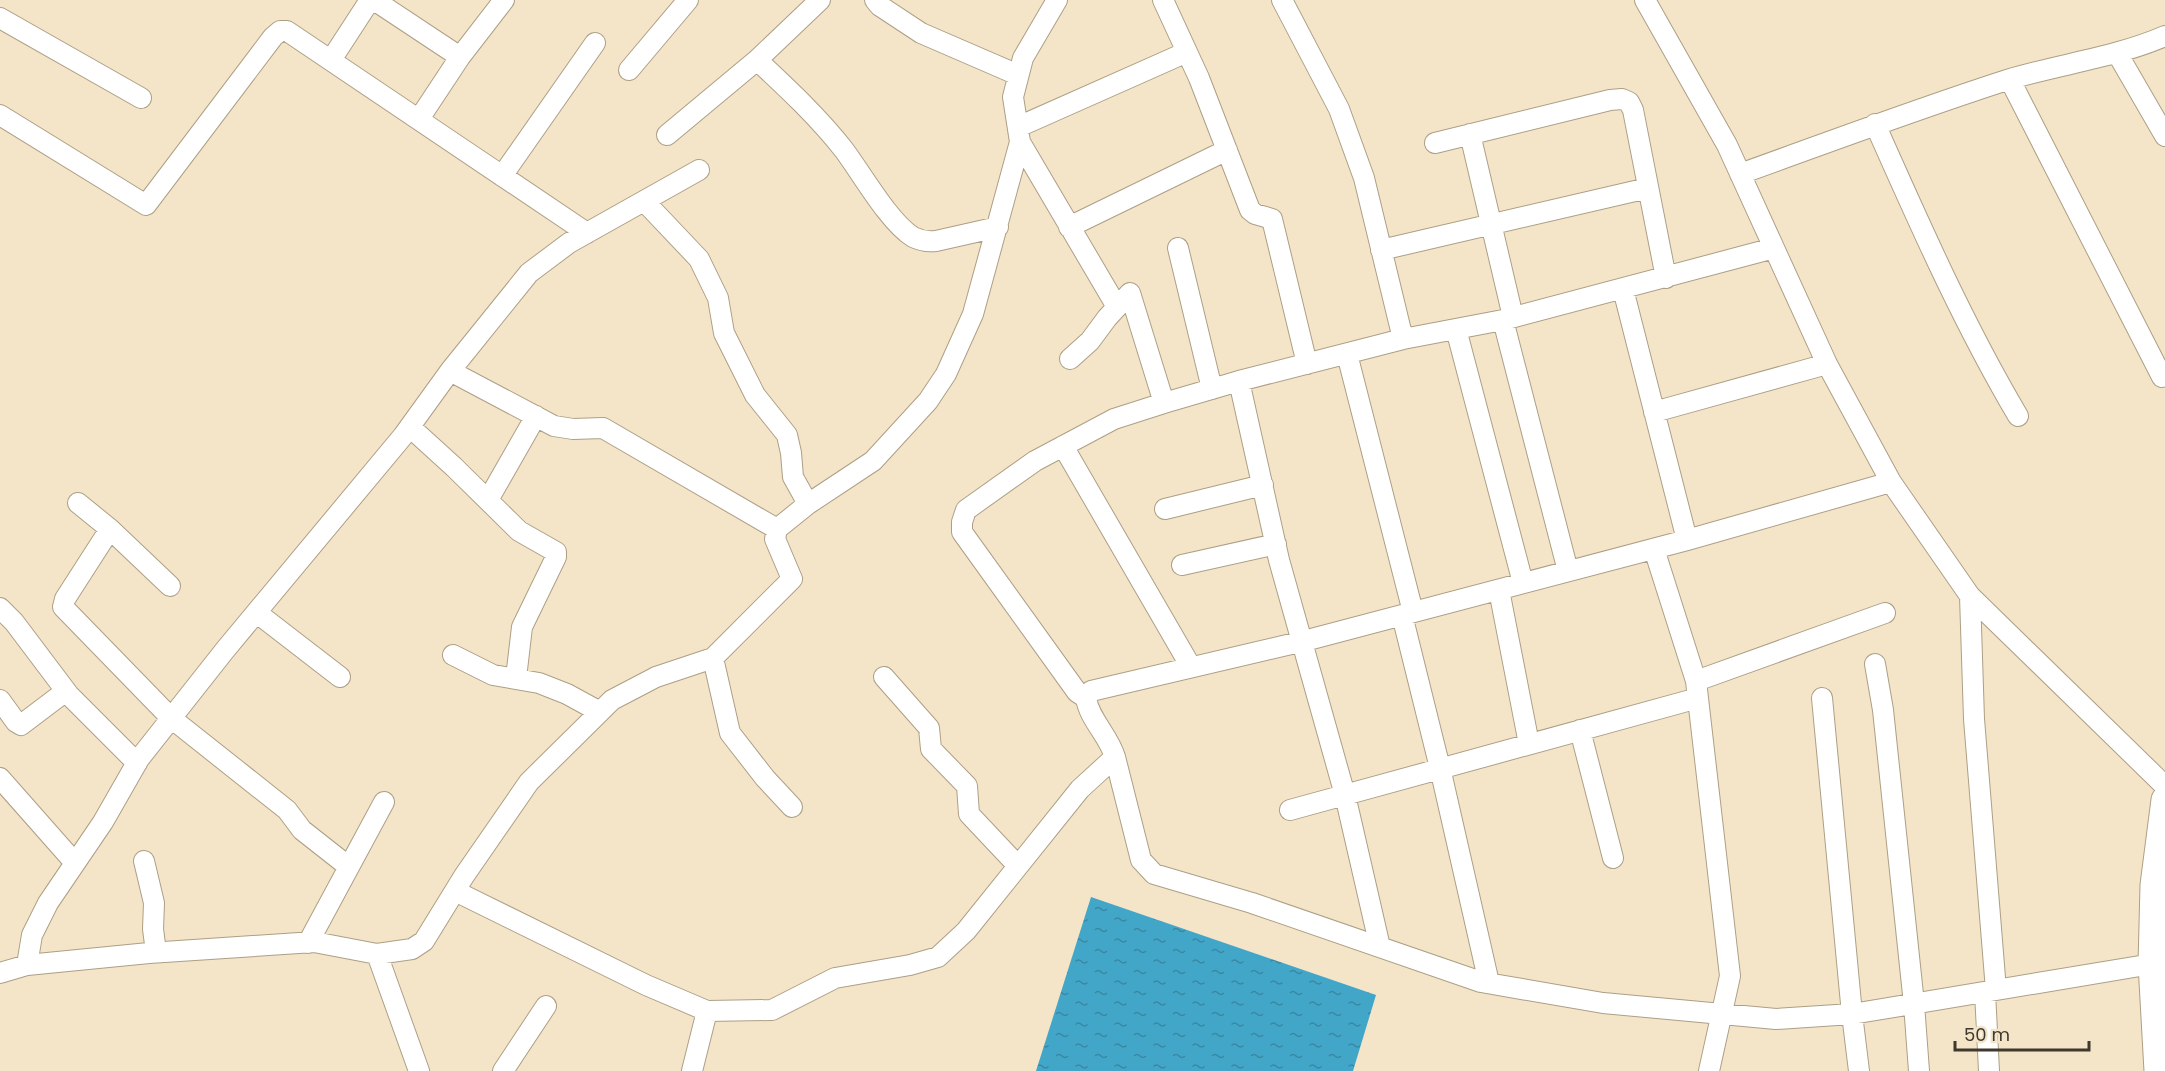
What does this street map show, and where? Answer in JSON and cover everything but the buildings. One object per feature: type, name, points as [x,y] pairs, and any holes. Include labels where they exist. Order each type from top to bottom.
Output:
[{"type":"street","points":[[331,60],[372,0],[460,57]]},
{"type":"street","points":[[419,119],[460,57],[504,0]]},
{"type":"street","points":[[629,70],[687,0]]},
{"type":"street","points":[[667,135],[757,60],[820,0]]},
{"type":"street","points":[[875,0],[880,6],[921,33],[1018,75]]},
{"type":"street","points":[[1057,0],[1023,58],[1018,75],[1013,97],[1019,135],[1069,227],[1117,307]]},
{"type":"street","points":[[1163,0],[1187,52],[1250,210],[1255,214],[1272,219],[1307,364]]},
{"type":"street","points":[[1282,0],[1339,109],[1364,178],[1403,339]]},
{"type":"street","points":[[1645,0],[1727,145],[1827,364],[1891,482],[1970,596],[2165,786]]},
{"type":"street","points":[[0,18],[141,98]]},
{"type":"street","points":[[0,115],[146,206],[273,37],[280,31],[288,31],[587,233]]},
{"type":"street","points":[[1740,174],[1875,124],[2010,80],[2117,53],[2165,36]]},
{"type":"street","points":[[502,176],[594,43]]},
{"type":"street","points":[[1019,135],[1187,52]]},
{"type":"street","points":[[2117,53],[2165,136]]},
{"type":"street","points":[[757,60],[812,111],[894,220],[913,237],[925,242],[936,241],[998,227]]},
{"type":"street","points":[[2010,80],[2162,377]]},
{"type":"street","points":[[1436,143],[1610,100],[1622,99],[1629,102],[1633,110],[1666,278]]},
{"type":"street","points":[[1875,124],[1930,249],[2018,416]]},
{"type":"street","points":[[1470,134],[1491,224],[1508,319],[1569,571]]},
{"type":"street","points":[[0,973],[27,965],[156,952],[308,943],[377,954],[412,949],[424,941],[454,891],[529,782],[612,700],[656,677],[712,658],[792,579],[775,539],[777,529],[808,504],[873,461],[928,401],[946,374],[973,314],[998,227],[1019,135]]},
{"type":"street","points":[[1069,227],[1227,150]]},
{"type":"street","points":[[27,965],[32,935],[48,903],[102,822],[137,763],[171,718],[410,427],[450,371],[529,273],[569,243],[699,170]]},
{"type":"street","points":[[1381,250],[1648,188]]},
{"type":"street","points":[[644,201],[699,259],[718,298],[724,333],[755,396],[787,435],[793,477],[808,504]]},
{"type":"street","points":[[1178,248],[1212,389]]},
{"type":"street","points":[[1086,698],[1077,692],[962,532],[966,510],[1035,461],[1114,419],[1239,381],[1403,339],[1508,319],[1774,248]]},
{"type":"street","points":[[1623,289],[1687,540]]},
{"type":"street","points":[[1070,359],[1090,341],[1130,294],[1164,403]]},
{"type":"street","points":[[1456,329],[1523,583]]},
{"type":"street","points":[[1347,354],[1408,614],[1489,983]]},
{"type":"street","points":[[1654,412],[1827,364]]},
{"type":"street","points":[[450,371],[554,426],[573,429],[603,428],[777,529]]},
{"type":"street","points":[[1239,381],[1276,544],[1345,795],[1380,947]]},
{"type":"street","points":[[488,500],[536,416]]},
{"type":"street","points":[[410,427],[519,531],[556,552],[556,557],[522,627],[516,678]]},
{"type":"street","points":[[1063,446],[1191,667]]},
{"type":"street","points":[[1891,482],[1687,540],[1408,614],[1091,691],[1086,698],[1087,706],[1112,747],[1141,860],[1154,874],[1252,903],[1489,983],[1603,1003],[1776,1019],[1852,1014],[2152,964]]},
{"type":"street","points":[[1165,509],[1263,485]]},
{"type":"street","points":[[78,503],[110,529],[170,586]]},
{"type":"street","points":[[110,529],[65,599],[63,607],[171,718],[287,810],[302,830],[349,867]]},
{"type":"street","points":[[1182,565],[1276,544]]},
{"type":"street","points":[[1654,549],[1697,689],[1730,976],[1709,1071]]},
{"type":"street","points":[[1499,590],[1529,744]]},
{"type":"street","points":[[1970,596],[1974,719],[1990,991],[1989,1071]]},
{"type":"street","points":[[0,608],[14,622],[66,691],[137,763]]},
{"type":"street","points":[[257,613],[340,677]]},
{"type":"street","points":[[1290,810],[1580,730],[1697,689],[1885,613]]},
{"type":"street","points":[[453,655],[493,675],[539,683],[567,694],[600,712]]},
{"type":"street","points":[[712,658],[730,734],[765,778],[792,807]]},
{"type":"street","points":[[1875,663],[1914,1004],[1919,1071]]},
{"type":"street","points":[[884,677],[929,728],[931,749],[967,786],[969,814],[1018,866]]},
{"type":"street","points":[[0,700],[16,722],[21,725],[66,691]]},
{"type":"street","points":[[1822,698],[1859,1071]]},
{"type":"street","points":[[1580,730],[1613,858]]},
{"type":"street","points":[[454,891],[646,985],[707,1011],[772,1010],[835,978],[910,965],[938,957],[966,931],[1080,789],[1115,757]]},
{"type":"street","points":[[0,778],[75,863]]},
{"type":"street","points":[[2158,1071],[2152,964],[2154,885],[2165,800]]},
{"type":"street","points":[[308,943],[384,802]]},
{"type":"street","points":[[144,861],[154,903],[153,929],[156,952]]},
{"type":"street","points":[[377,954],[419,1071]]},
{"type":"street","points":[[503,1071],[546,1006]]},
{"type":"street","points":[[692,1071],[707,1011]]},
{"type":"water","points":[[1091,897],[1376,995],[1353,1071],[1036,1071]]}]
